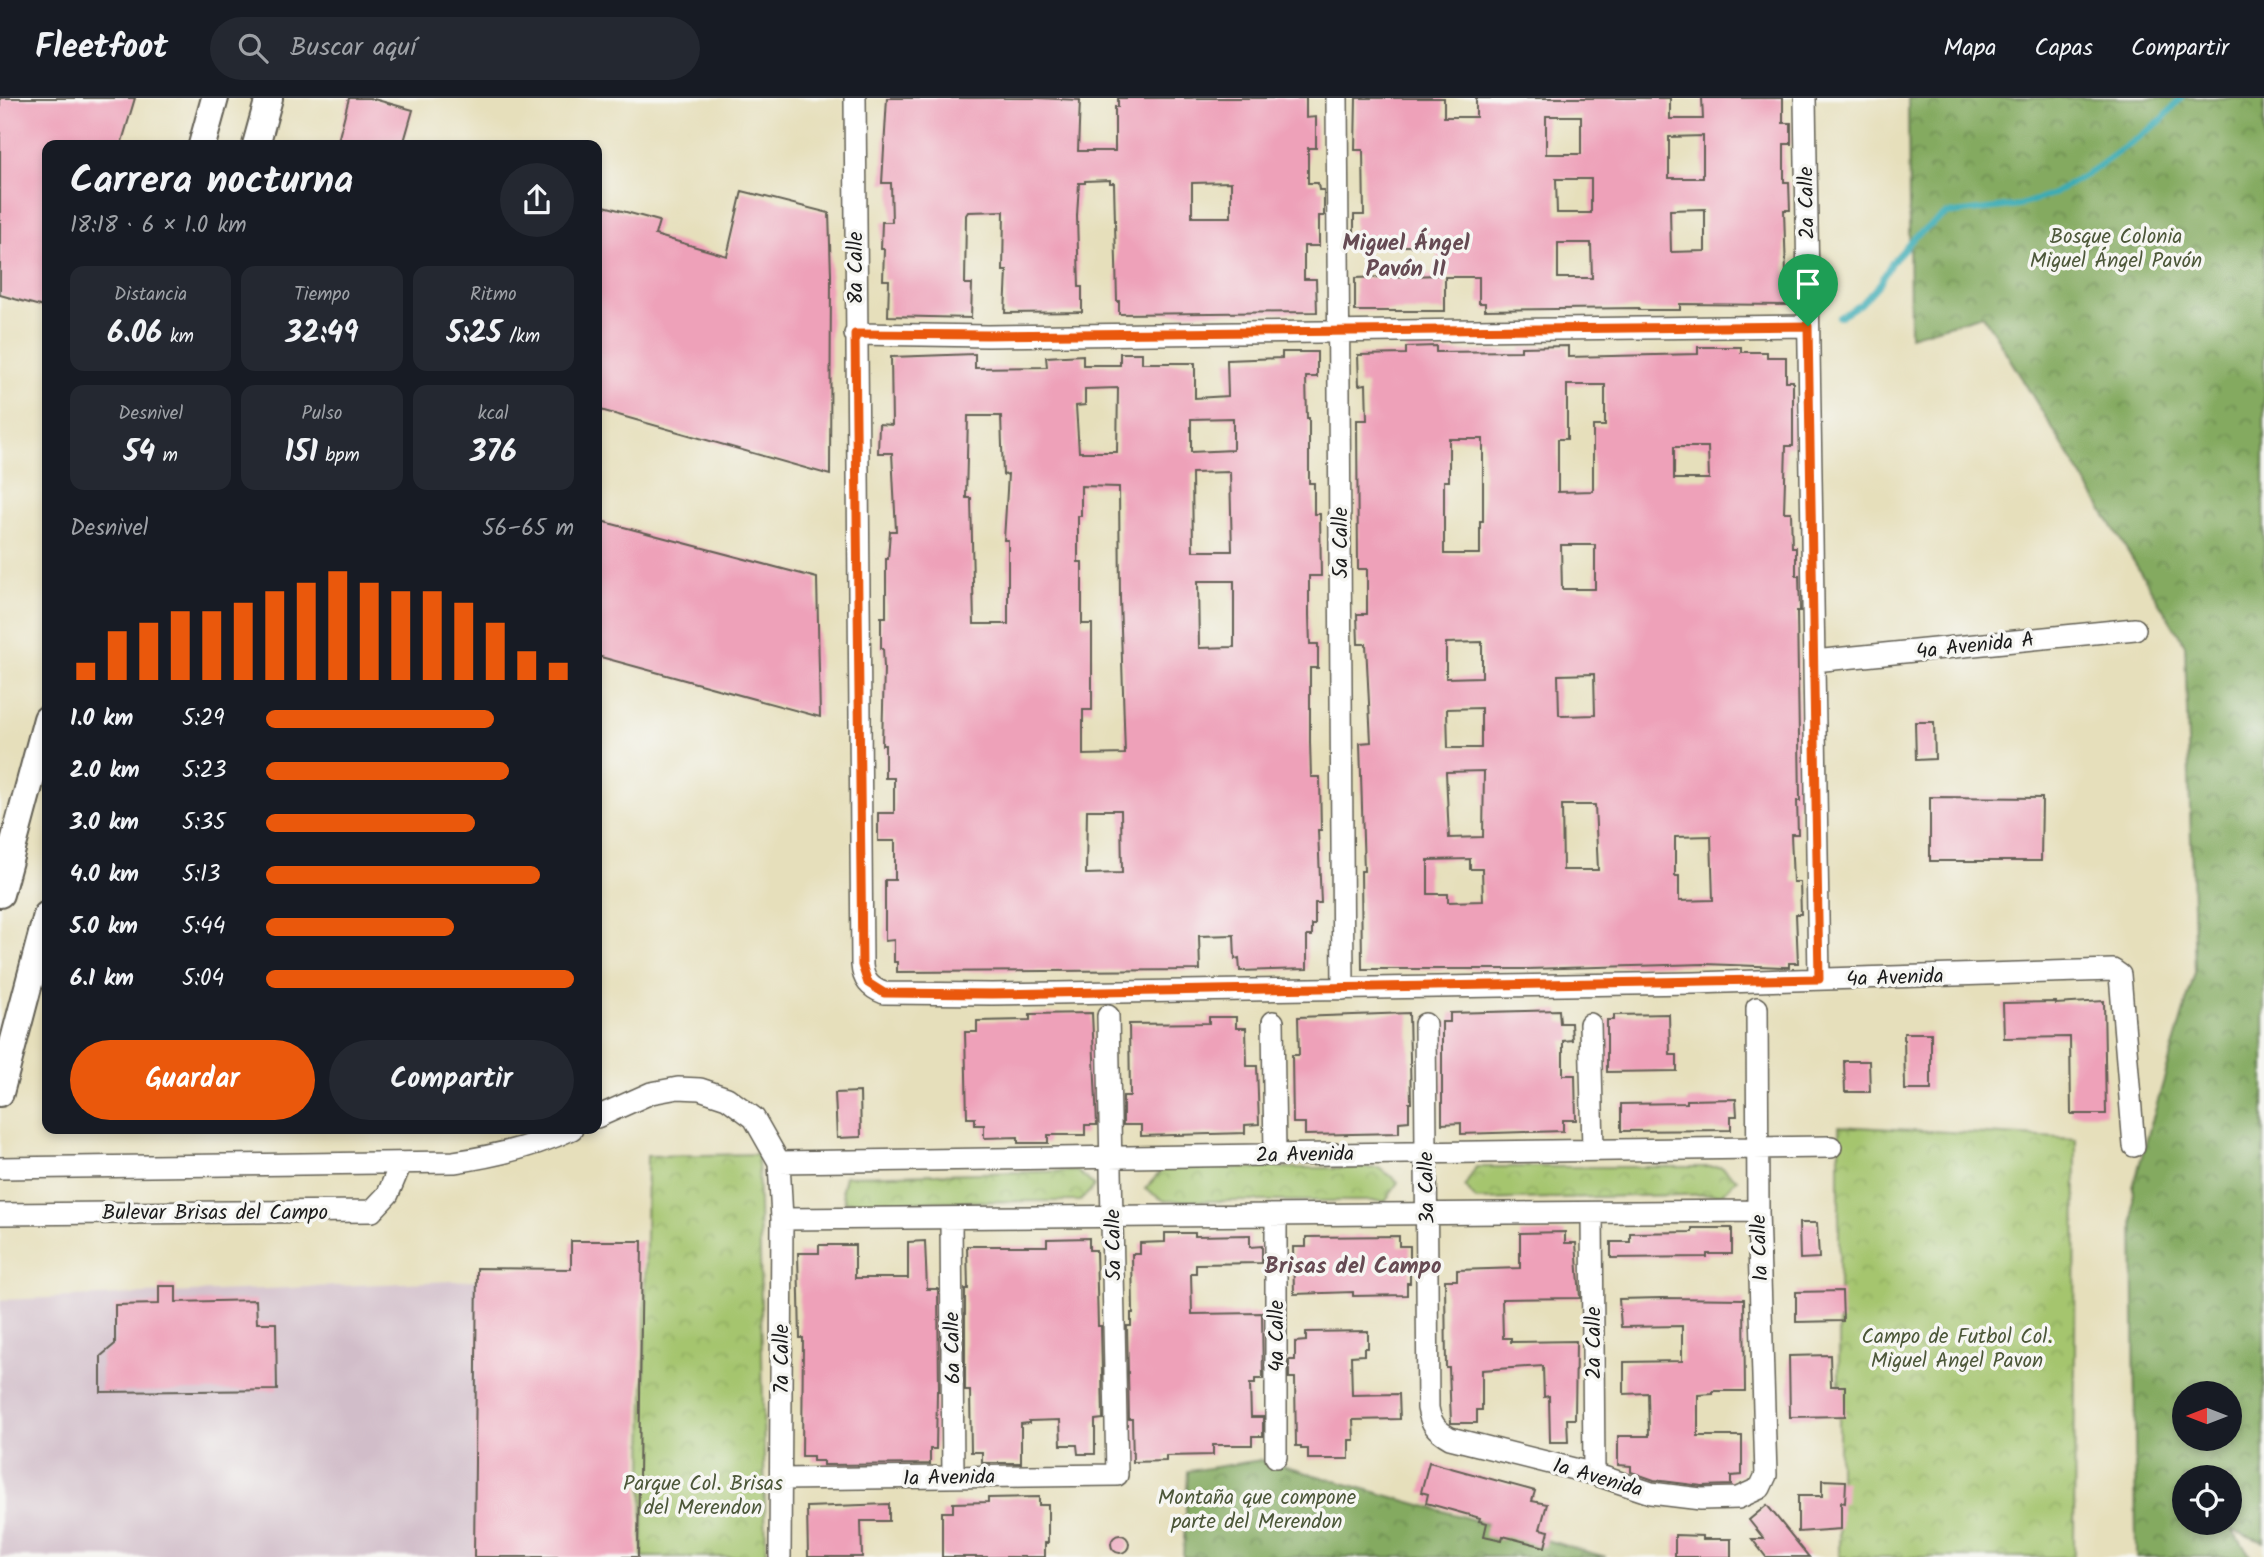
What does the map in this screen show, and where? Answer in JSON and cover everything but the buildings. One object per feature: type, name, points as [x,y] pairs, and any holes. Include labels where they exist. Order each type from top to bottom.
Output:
[{"type":"main road","points":[[203,140],[215,98]]},
{"type":"main road","points":[[257,140],[269,98]]},
{"type":"main road","points":[[0,894],[42,738]]},
{"type":"main road","points":[[0,1093],[42,934]]},
{"type":"street","name":"8a Calle","points":[[855,98],[862,965],[868,983]]},
{"type":"street","name":"5a Calle","points":[[1337,98],[1343,989]]},
{"type":"street","name":"2a Calle","points":[[1805,98],[1819,979]]},
{"type":"street","points":[[855,334],[988,335],[1808,326]]},
{"type":"street","name":"4a Avenida A","points":[[1814,661],[2136,629]]},
{"type":"street","name":"4a Avenida","points":[[868,983],[884,993],[992,994],[1819,979],[2113,970],[2120,975],[2134,1146]]},
{"type":"street","name":"1a Calle","points":[[1757,1008],[1758,1211],[1766,1475],[1760,1488]]},
{"type":"street","name":"5a Calle","points":[[1108,1016],[1117,1475]]},
{"type":"street","points":[[1273,1022],[1275,1154]]},
{"type":"street","name":"3a Calle","points":[[1425,1024],[1428,1408],[1431,1422],[1439,1432]]},
{"type":"street","points":[[1590,1024],[1594,1150]]},
{"type":"street","points":[[602,1115],[651,1093],[678,1088],[700,1089],[727,1098],[754,1118],[779,1162]]},
{"type":"street","points":[[0,1168],[454,1162],[499,1155],[562,1134]]},
{"type":"street","name":"2a Avenida","points":[[779,1162],[1831,1147]]},
{"type":"street","name":"7a Calle","points":[[779,1162],[782,1219],[780,1557]]},
{"type":"street","name":"Bulevar Brisas del Campo","points":[[0,1214],[372,1211],[388,1194],[401,1163]]},
{"type":"street","points":[[782,1219],[1758,1211]]},
{"type":"street","name":"2a Calle","points":[[1592,1213],[1594,1474]]},
{"type":"street","name":"4a Calle","points":[[1276,1215],[1276,1457]]},
{"type":"street","name":"6a Calle","points":[[951,1219],[953,1476]]},
{"type":"street","name":"1a Avenida","points":[[1439,1432],[1450,1438],[1594,1474],[1651,1493],[1701,1499],[1738,1498],[1760,1488]]},
{"type":"street","name":"1a Avenida","points":[[780,1479],[1117,1475]]},
{"type":"shaded area","points":[[596,1275],[597,1557],[0,1557],[0,1300]]},
{"type":"green space","name":"Bosque Colonia Miguel Ángel Pavón","points":[[1908,98],[2264,98],[2264,1542],[2242,1534],[2242,1465],[2172,1465],[2172,1535],[2236,1535],[2252,1557],[2136,1557],[2133,1187],[2195,972],[2185,645],[1983,315],[1910,336]]},
{"type":"green space","name":"Campo de Futbol Col. Miguel Angel Pavon","points":[[1839,1126],[2076,1139],[2074,1557],[1839,1557]]},
{"type":"green space","name":"Parque Col. Brisas del Merendon","points":[[758,1154],[766,1557],[642,1557],[647,1156]]},
{"type":"green space","points":[[1476,1167],[1721,1167],[1737,1179],[1722,1194],[1476,1200],[1465,1186]]},
{"type":"green space","points":[[1164,1168],[1380,1168],[1398,1182],[1386,1201],[1165,1201],[1145,1189]]},
{"type":"green space","points":[[1077,1171],[1095,1186],[1080,1201],[845,1202],[842,1190],[845,1176]]},
{"type":"green space","name":"Montaña que compone parte del Merendon","points":[[1261,1460],[1606,1557],[1183,1557],[1188,1471]]},
{"type":"waterway","points":[[1839,317],[1862,303],[1880,283],[1891,263],[1916,236],[1946,214],[2020,205],[2053,194],[2092,171],[2161,121],[2181,98]]},
{"type":"district","name":"Miguel Ángel Pavón II","points":[[1406,255]]},
{"type":"district","name":"Brisas del Campo","points":[[1353,1265]]},
{"type":"route","points":[[1808,326],[1819,979],[992,994],[884,993],[868,983],[862,971],[855,334],[988,335],[1808,326]]}]
